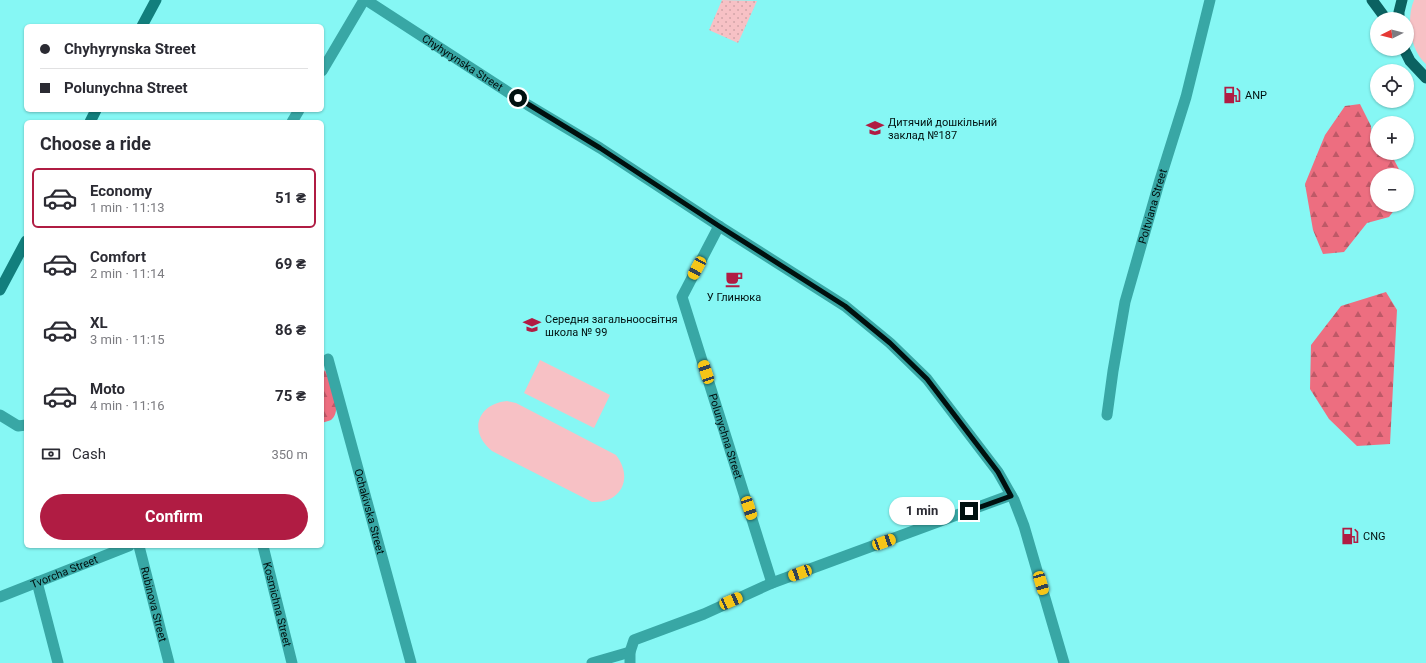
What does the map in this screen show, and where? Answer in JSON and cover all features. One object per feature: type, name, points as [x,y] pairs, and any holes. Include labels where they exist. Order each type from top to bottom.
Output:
[{"type":"main road","points":[[143,24],[156,0]]},
{"type":"main road","points":[[1372,0],[1381,12]]},
{"type":"main road","points":[[1399,12],[1402,0]]},
{"type":"main road","points":[[1408,56],[1410,61],[1426,78]]},
{"type":"main road","points":[[0,290],[24,245]]},
{"type":"street","points":[[324,68],[365,0]]},
{"type":"street","name":"Chyhyrynska Street","points":[[365,0],[528,105],[600,148],[845,306],[890,343],[927,379],[998,472],[1014,500],[1024,526],[1064,663]]},
{"type":"street","name":"Poltviana Street","points":[[1107,415],[1125,302],[1159,183],[1186,97],[1210,0]]},
{"type":"street","name":"Polunychna Street","points":[[719,226],[682,296],[772,583]]},
{"type":"street","name":"Ochakivska Street","points":[[328,359],[411,663]]},
{"type":"street","points":[[0,415],[18,426],[24,425]]},
{"type":"street","points":[[630,663],[630,652],[634,640],[704,614],[772,583],[1011,496]]},
{"type":"street","name":"Tvorcha Street","points":[[0,597],[124,548]]},
{"type":"street","name":"Rubinova Street","points":[[140,548],[169,663]]},
{"type":"street","name":"Kosmichna Street","points":[[263,548],[292,663]]},
{"type":"street","points":[[37,582],[58,663]]},
{"type":"street","points":[[592,663],[630,652]]},
{"type":"shaded area","points":[[722,0],[757,1],[738,43],[709,30]]},
{"type":"shaded area","points":[[1414,0],[1426,0],[1426,64],[1416,51],[1414,46],[1414,12],[1411,12]]},
{"type":"shaded area","points":[[540,360],[610,395],[594,428],[524,393]]},
{"type":"shaded area","points":[[507,401],[516,403],[616,455],[624,472],[622,488],[611,499],[592,502],[492,451],[480,436],[478,428],[479,420],[489,407],[497,403]]},
{"type":"green space","points":[[1360,104],[1370,124],[1370,160],[1394,160],[1398,168],[1370,168],[1370,212],[1393,212],[1389,217],[1367,223],[1344,252],[1323,254],[1313,230],[1305,184],[1325,135],[1345,106]]},
{"type":"green space","points":[[1386,292],[1397,310],[1390,444],[1357,446],[1329,419],[1310,389],[1311,345],[1341,306]]},
{"type":"green space","points":[[325,370],[333,391],[336,411],[331,420],[324,422]]},
{"type":"place","name":"ANP","points":[[1232,95]]},
{"type":"place","name":"Дитячий дошкільний заклад №187","points":[[875,128]]},
{"type":"place","name":"У Глинюка","points":[[734,279]]},
{"type":"place","name":"Середня загальноосвітня школа № 99","points":[[532,325]]},
{"type":"place","name":"CNG","points":[[1350,536]]},
{"type":"route","points":[[518,98],[545,116],[600,148],[845,306],[890,343],[927,379],[998,472],[1011,496],[969,511]]}]
